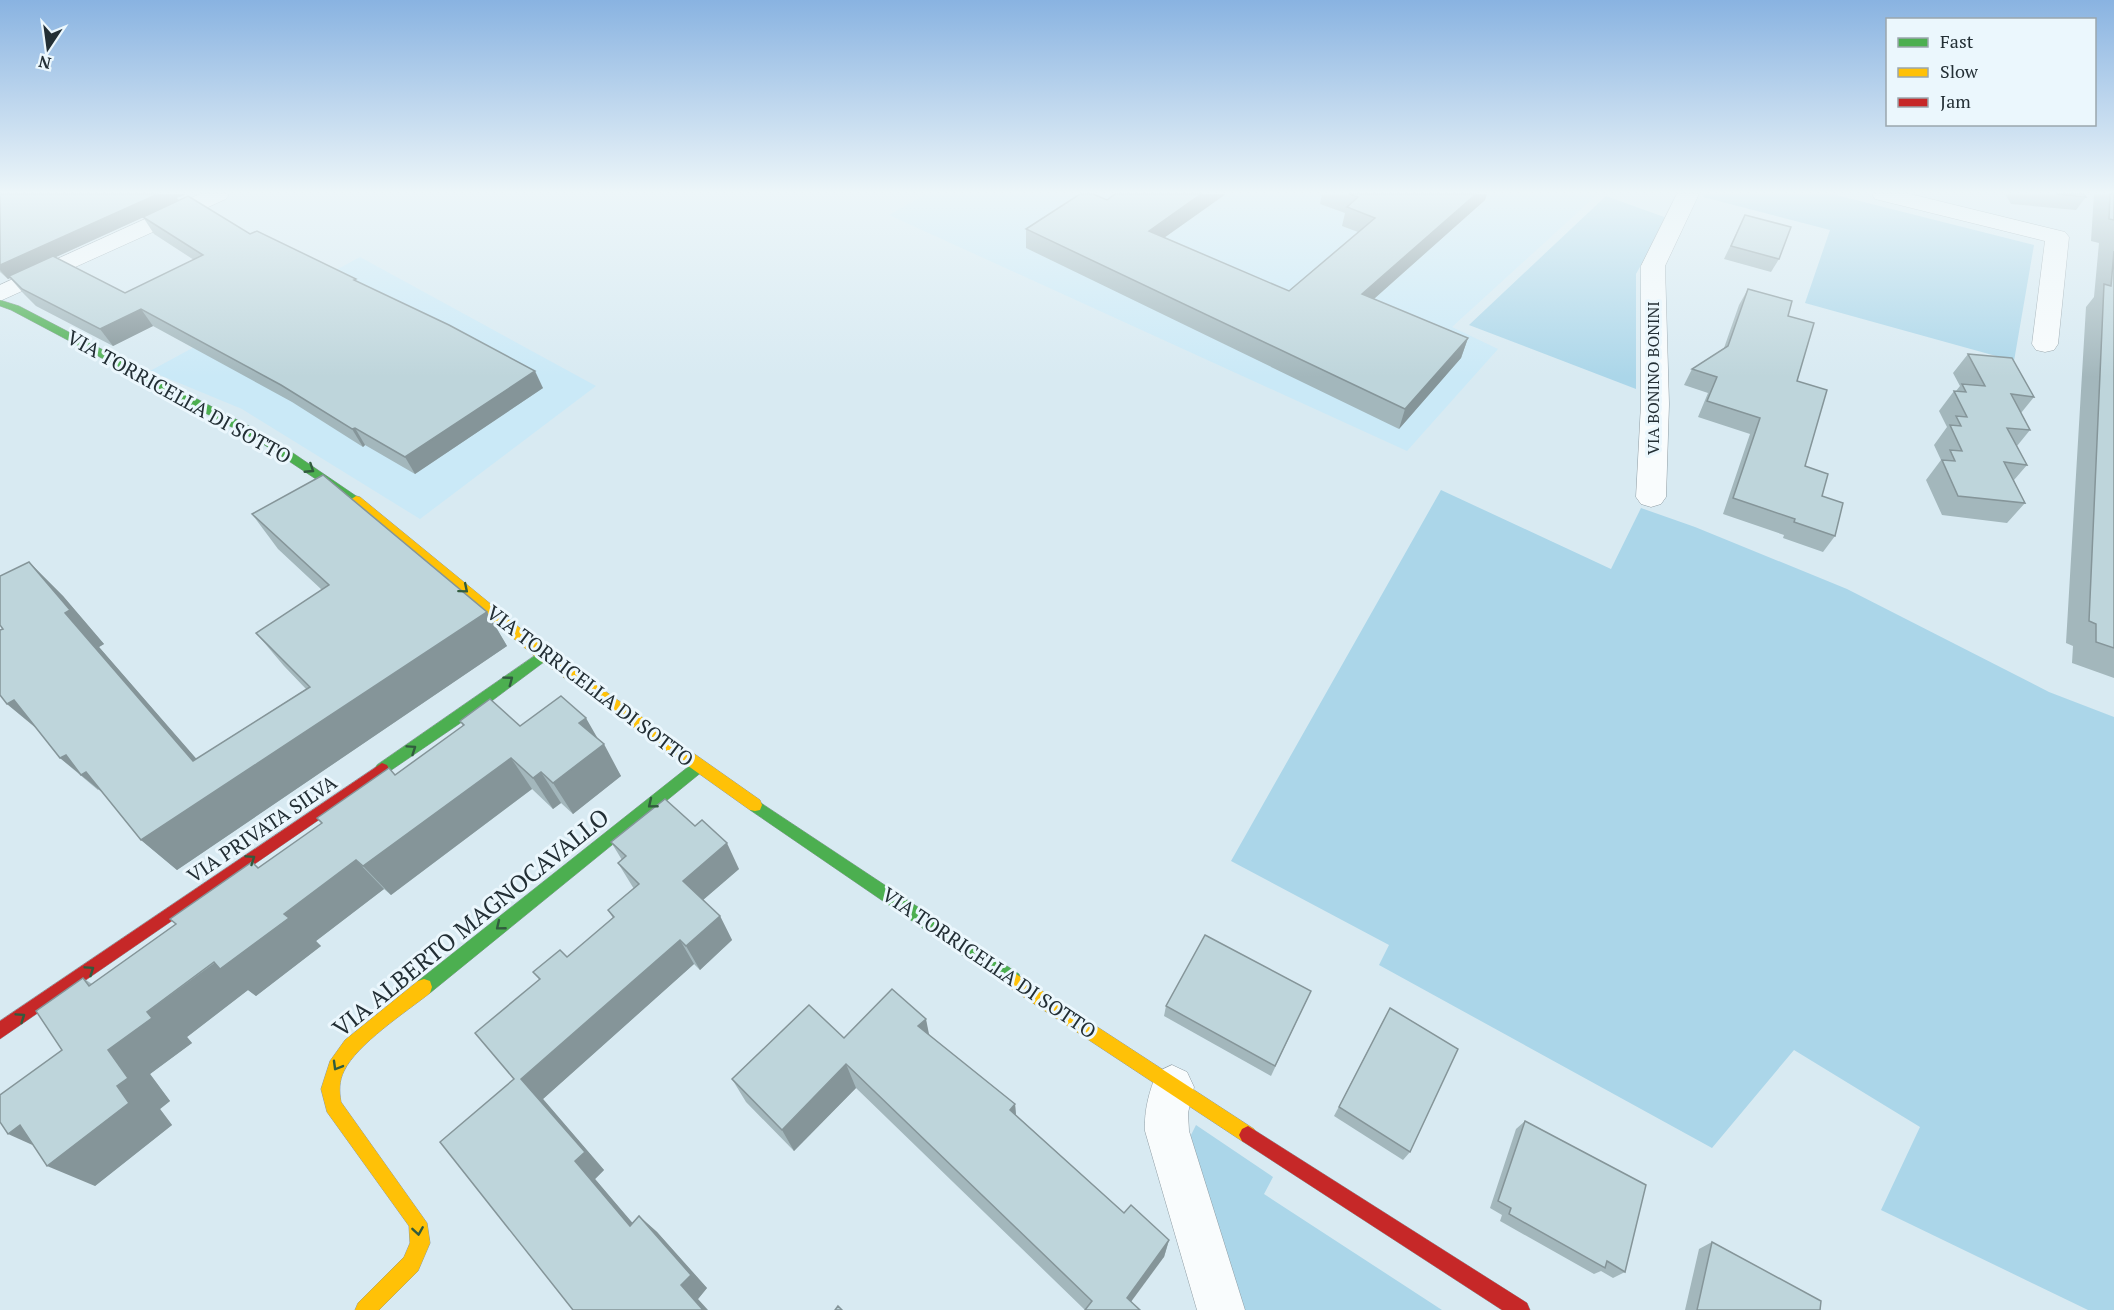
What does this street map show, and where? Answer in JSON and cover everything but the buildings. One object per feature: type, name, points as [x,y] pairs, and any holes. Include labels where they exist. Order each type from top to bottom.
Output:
[{"type":"street","points":[[0,294],[83,255]]},
{"type":"street","name":"VIA BONINO BONINI","points":[[1651,497],[1655,404],[1653,266],[1658,255]]},
{"type":"street","points":[[2045,344],[2054,288],[2056,255]]},
{"type":"street","name":"VIA TORRICELLA DI SOTTO","points":[[0,303],[15,308],[264,439],[359,502],[543,656],[698,767],[1172,1087],[1520,1310]]},
{"type":"street","name":"VIA PRIVATA SILVA","points":[[0,1031],[476,705],[543,656]]},
{"type":"street","name":"VIA ALBERTO MAGNOCAVALLO","points":[[365,1310],[411,1264],[420,1243],[418,1223],[333,1106],[329,1095],[330,1080],[336,1065],[351,1046],[698,767]]},
{"type":"street","points":[[1172,1087],[1166,1113],[1167,1131],[1221,1310]]},
{"type":"shaded area","points":[[977,255],[1531,255],[1452,327],[1498,349],[1407,451]]},
{"type":"shaded area","points":[[1543,255],[1646,255],[1636,274],[1636,389],[1469,325]]},
{"type":"shaded area","points":[[1821,255],[2032,255],[2014,361],[1805,303]]},
{"type":"shaded area","points":[[360,257],[596,386],[420,519],[242,409],[150,371]]},
{"type":"shaded area","points":[[1441,490],[1611,569],[1641,508],[1695,527],[1847,589],[2049,692],[2114,717],[2114,1310],[2088,1310],[1881,1210],[1920,1127],[1794,1050],[1712,1148],[1379,965],[1389,945],[1231,861]]},
{"type":"shaded area","points":[[1196,1125],[1273,1177],[1264,1194],[1442,1310],[1242,1310],[1186,1145]]},
{"type":"traffic: fast","points":[[0,303],[15,308],[264,439],[356,500]]},
{"type":"traffic: fast","points":[[382,769],[476,705],[543,655]]},
{"type":"traffic: fast","points":[[424,987],[698,767]]},
{"type":"traffic: fast","points":[[755,805],[1013,980]]},
{"type":"traffic: slow","points":[[356,500],[543,655],[755,805]]},
{"type":"traffic: slow","points":[[1013,980],[1248,1135]]},
{"type":"traffic: slow","points":[[365,1310],[411,1264],[420,1243],[418,1223],[333,1106],[330,1089],[336,1067],[351,1046],[424,987]]},
{"type":"traffic: jam","points":[[0,1031],[382,769]]},
{"type":"traffic: jam","points":[[1248,1135],[1520,1310]]}]
